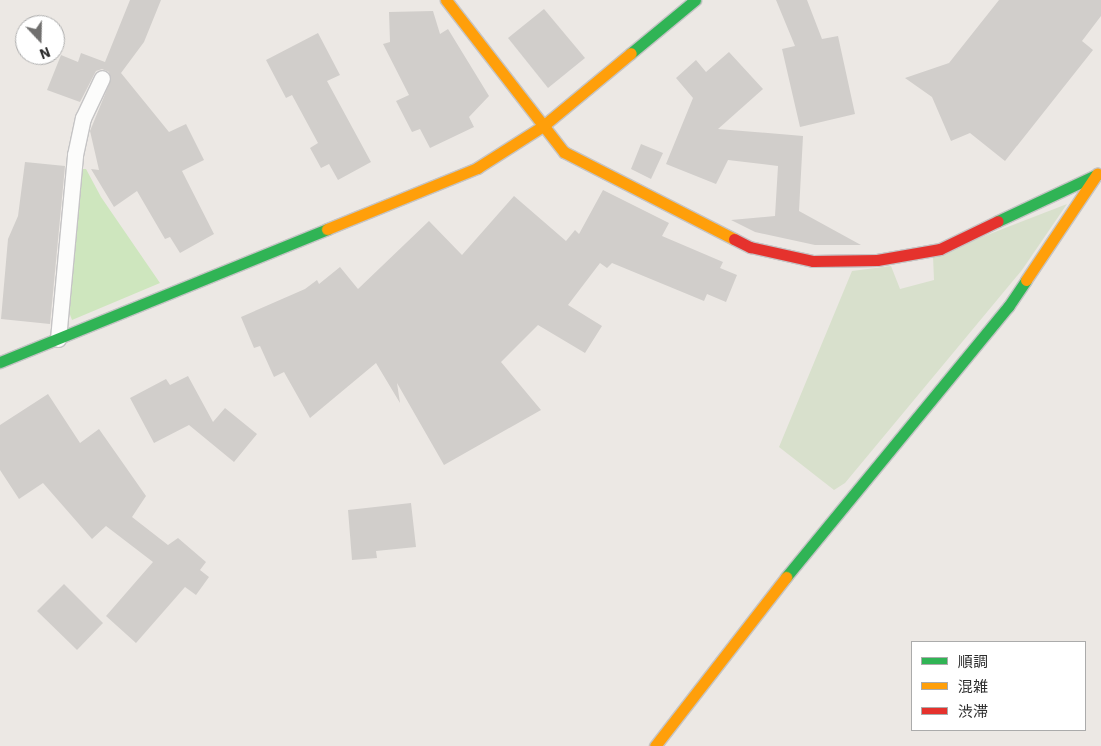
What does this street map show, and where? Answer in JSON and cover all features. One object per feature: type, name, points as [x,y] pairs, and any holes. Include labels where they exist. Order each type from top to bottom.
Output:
[{"type":"street","points":[[446,0],[564,152],[750,247],[813,261],[877,260],[940,248],[1099,171]]},
{"type":"street","points":[[0,362],[477,168],[543,126],[695,0]]},
{"type":"street","points":[[655,746],[822,530],[1008,307],[1099,171]]},
{"type":"lane","points":[[58,339],[75,155],[83,118],[102,78]]},
{"type":"green space","points":[[79,169],[86,169],[101,197],[160,283],[72,320],[65,301]]},
{"type":"green space","points":[[1067,204],[1022,270],[845,483],[834,490],[779,447],[852,271],[891,266],[900,289],[934,280],[933,256]]},
{"type":"building","points":[[130,0],[161,0],[144,42],[121,73],[169,132],[186,124],[204,160],[182,171],[214,234],[180,253],[170,237],[165,239],[137,191],[114,207],[91,169],[99,170],[90,131],[110,82],[109,72],[102,69],[96,71],[80,102],[47,90],[57,65],[65,65],[65,57],[78,62],[81,53],[105,62]]},
{"type":"building","points":[[776,0],[807,0],[822,39],[838,36],[855,114],[800,127],[782,49],[795,46]]},
{"type":"building","points":[[999,0],[1101,0],[1101,16],[1082,41],[1093,50],[1005,161],[970,133],[951,141],[932,97],[905,78],[949,63]]},
{"type":"building","points":[[544,9],[585,58],[548,88],[508,38]]},
{"type":"building","points":[[433,11],[440,34],[448,29],[489,96],[469,117],[474,127],[430,148],[420,129],[412,132],[396,101],[409,95],[383,44],[390,42],[389,12]]},
{"type":"building","points":[[318,33],[340,75],[327,81],[371,162],[338,180],[329,164],[321,168],[310,148],[318,143],[292,95],[286,98],[266,60]]},
{"type":"building","points":[[729,52],[763,89],[718,129],[803,136],[799,211],[861,245],[815,245],[755,232],[731,220],[775,216],[778,166],[728,160],[716,184],[666,164],[693,98],[676,78],[696,60],[706,72]]},
{"type":"building","points":[[641,144],[663,153],[651,179],[631,169]]},
{"type":"building","points":[[25,162],[65,166],[50,324],[1,319],[8,239],[18,216]]},
{"type":"building","points":[[603,190],[669,223],[662,236],[723,262],[720,268],[737,275],[726,302],[707,294],[704,301],[612,263],[607,268],[600,263],[568,305],[602,326],[585,353],[538,325],[501,362],[541,410],[444,465],[397,383],[400,403],[376,363],[310,418],[284,372],[274,377],[260,346],[254,348],[241,317],[305,289],[317,280],[319,284],[340,267],[358,289],[429,221],[462,255],[514,196],[566,241],[575,230],[579,234]]},
{"type":"building","points":[[188,376],[213,422],[225,408],[257,434],[234,462],[189,425],[154,443],[130,398],[166,379],[170,385]]},
{"type":"building","points":[[48,394],[80,443],[99,429],[146,496],[132,517],[168,545],[178,538],[206,562],[200,570],[209,577],[196,595],[185,587],[136,643],[106,616],[153,562],[106,526],[92,539],[43,483],[19,499],[0,470],[0,425]]},
{"type":"building","points":[[411,503],[416,547],[376,551],[377,558],[352,560],[348,510]]},
{"type":"building","points":[[64,584],[103,623],[77,650],[37,611]]},
{"type":"traffic: fast","points":[[631,53],[695,0]]},
{"type":"traffic: fast","points":[[998,221],[1096,175]]},
{"type":"traffic: fast","points":[[0,362],[327,229]]},
{"type":"traffic: fast","points":[[786,577],[1008,307],[1026,280]]},
{"type":"traffic: slow","points":[[446,0],[564,152],[734,239]]},
{"type":"traffic: slow","points":[[327,229],[477,168],[543,126],[631,53]]},
{"type":"traffic: slow","points":[[1026,280],[1097,174]]},
{"type":"traffic: slow","points":[[655,746],[786,577]]},
{"type":"traffic: jam","points":[[734,239],[750,247],[813,261],[877,260],[940,249],[998,221]]}]
